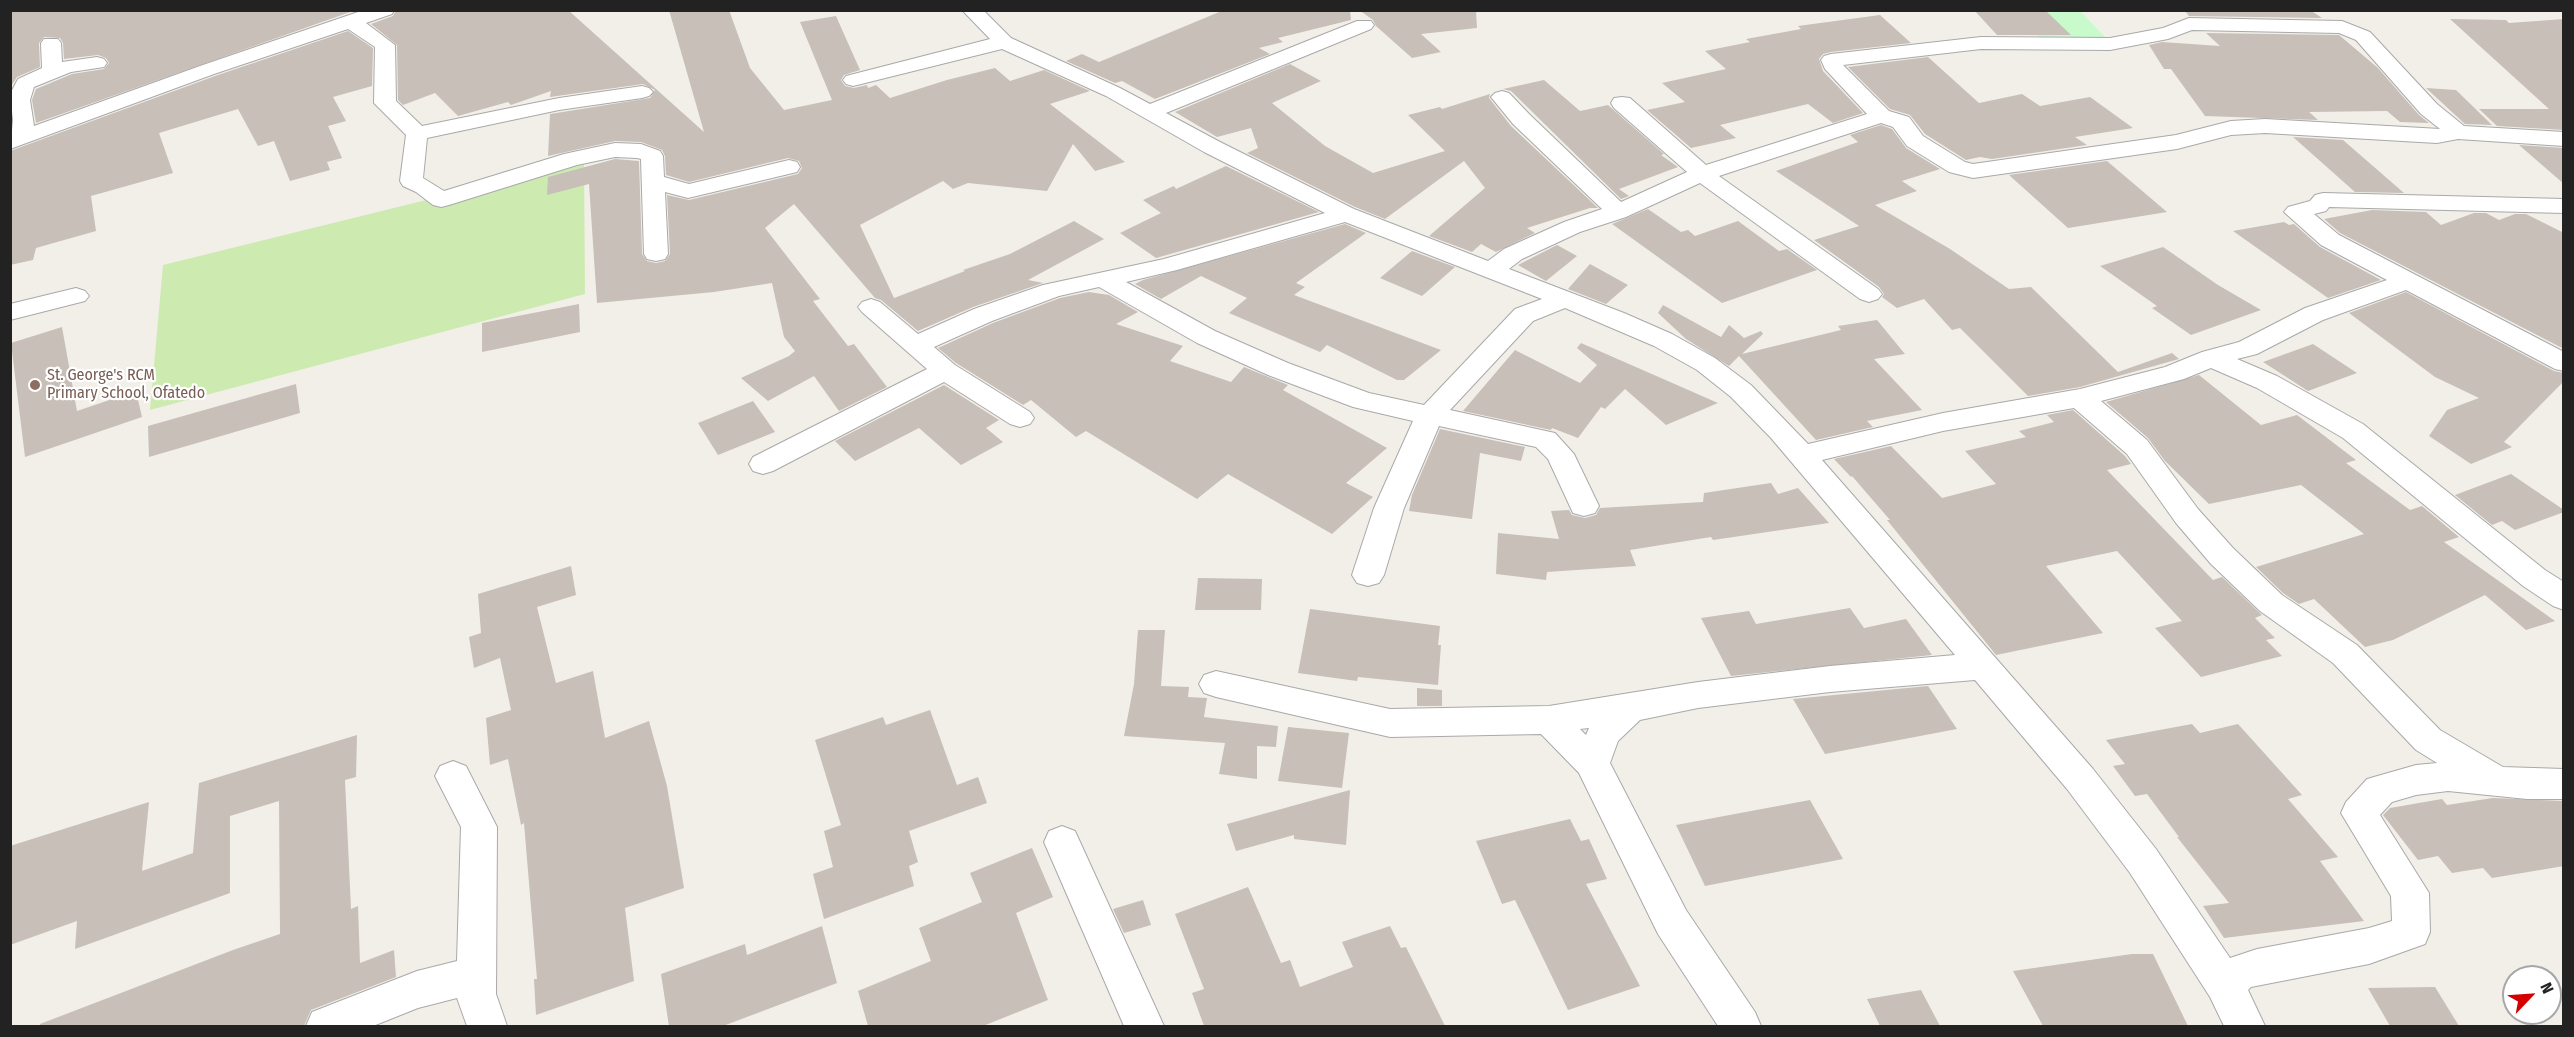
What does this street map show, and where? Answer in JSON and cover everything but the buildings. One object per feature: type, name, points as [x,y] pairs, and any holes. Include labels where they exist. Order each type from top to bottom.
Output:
[{"type":"street","points":[[16,140],[207,70],[385,10]]},
{"type":"street","points":[[971,10],[1004,42],[1151,111],[1212,147],[1346,214],[1615,319],[1663,340],[1706,364],[1741,392],[1803,456],[2080,779],[2143,861],[2224,984],[2245,1026]]},
{"type":"street","points":[[351,22],[385,45],[385,103],[417,134]]},
{"type":"street","points":[[1151,111],[1364,24]]},
{"type":"street","points":[[2458,132],[2429,109],[2363,36],[2342,27],[2189,24],[2168,33],[2110,44],[1982,43],[1831,60],[1834,69],[1881,116],[1901,122],[1915,141],[1957,166],[1973,171],[2093,152],[2177,142],[2230,128],[2265,126],[2437,136],[2458,132],[2564,140]]},
{"type":"street","points":[[853,80],[1004,42]]},
{"type":"street","points":[[51,43],[52,70]]},
{"type":"street","points":[[16,140],[24,120],[19,100],[25,83],[52,70],[97,63]]},
{"type":"street","points":[[417,134],[559,104],[642,92]]},
{"type":"street","points":[[1502,97],[1521,119],[1618,212]]},
{"type":"street","points":[[1622,103],[1702,174],[1869,294]]},
{"type":"street","points":[[1491,270],[1513,254],[1572,227],[1618,212],[1702,174],[1881,116]]},
{"type":"street","points":[[417,134],[411,181],[424,187],[441,200],[572,159],[629,149],[652,156],[656,254]]},
{"type":"street","points":[[654,181],[688,191],[789,167]]},
{"type":"street","points":[[2562,207],[2323,201],[2318,206],[2296,212],[2330,240],[2564,363]]},
{"type":"street","points":[[914,346],[983,315],[1052,290],[1168,265],[1346,214]]},
{"type":"street","points":[[1101,278],[1206,337],[1278,369],[1363,401],[1545,440],[1560,454],[1584,506]]},
{"type":"street","points":[[1803,456],[1943,422],[2080,398],[2174,373],[2211,358],[2248,348],[2314,314],[2361,296],[2390,288],[2407,279]]},
{"type":"street","points":[[10,312],[76,296]]},
{"type":"street","points":[[1368,575],[1389,508],[1429,416],[1524,315],[1564,300]]},
{"type":"street","points":[[871,307],[945,371],[1020,418]]},
{"type":"street","points":[[2211,358],[2267,382],[2353,431],[2534,578],[2564,598]]},
{"type":"street","points":[[763,464],[945,371]]},
{"type":"street","points":[[2080,398],[2137,447],[2187,516],[2222,556],[2271,603],[2345,654],[2428,740],[2497,781]]},
{"type":"street","points":[[1216,684],[1390,723],[1549,720],[1698,695],[1830,678],[1983,666]]},
{"type":"street","points":[[1592,763],[1604,733],[1630,708]]},
{"type":"street","points":[[1549,720],[1592,763],[1672,922],[1741,1026]]},
{"type":"street","points":[[453,776],[479,827],[476,994],[487,1026]]},
{"type":"street","points":[[2224,984],[2239,973],[2257,967],[2369,946],[2411,932],[2410,893],[2359,813],[2380,790],[2416,780],[2448,776],[2528,784],[2564,784]]},
{"type":"street","points":[[1062,842],[1144,1026]]},
{"type":"street","points":[[326,1026],[417,990],[477,974]]},
{"type":"green space","points":[[2010,11],[2080,11],[2105,37],[2042,40]]},
{"type":"green space","points":[[584,161],[585,294],[150,410],[163,265]]},
{"type":"place","name":"St. George's RCM Primary School, Ofatedo","points":[[35,385]]}]
